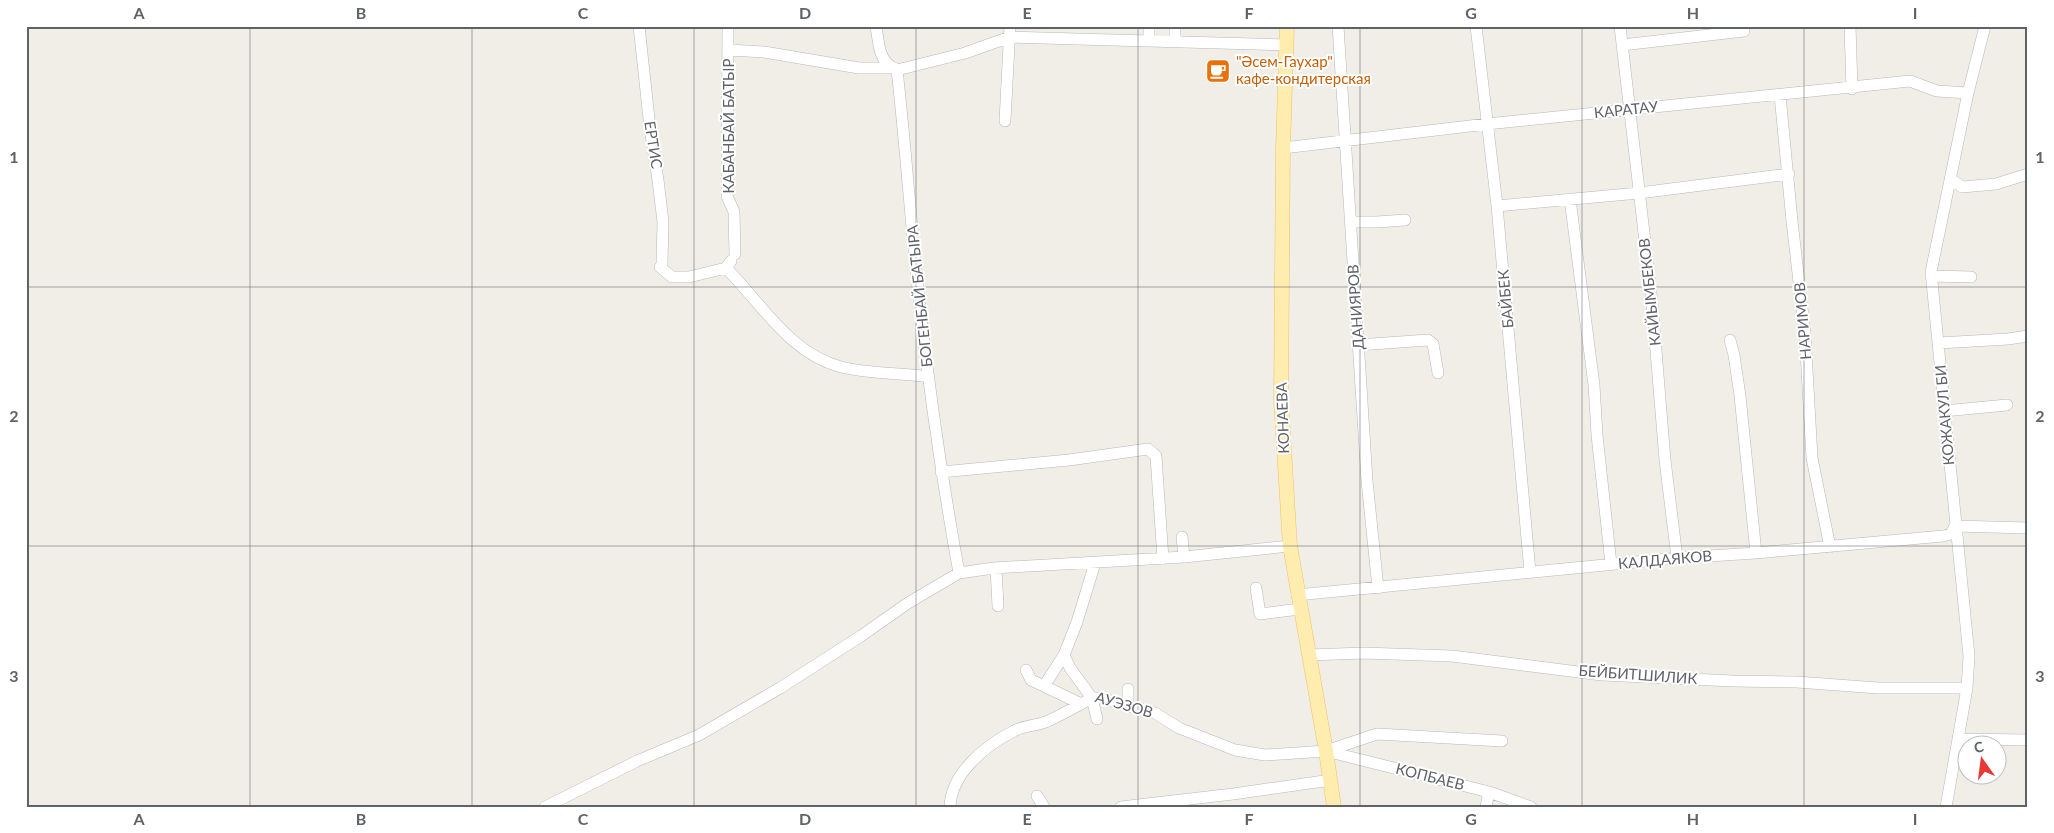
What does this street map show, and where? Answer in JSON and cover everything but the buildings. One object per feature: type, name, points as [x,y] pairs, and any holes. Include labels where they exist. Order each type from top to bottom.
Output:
[{"type":"main road","name":"КОНАЕВА","points":[[1287,26],[1283,148],[1281,400],[1290,546],[1334,807]]},
{"type":"street","name":"ЕРТИС","points":[[639,26],[663,222],[661,265],[672,277],[689,278],[732,260]]},
{"type":"street","name":"КАБАНБАЙ БАТЫР","points":[[728,26],[727,196],[734,212],[732,260]]},
{"type":"street","name":"БОГЕНБАЙ БАТЫРА","points":[[876,26],[882,57],[887,66],[895,69],[908,166],[920,309],[941,472],[959,573]]},
{"type":"street","points":[[1149,26],[1149,41]]},
{"type":"street","points":[[1175,26],[1175,41]]},
{"type":"street","name":"ДАНИЯРОВ","points":[[1338,26],[1367,481],[1378,588]]},
{"type":"street","name":"БАЙБЕК","points":[[1476,26],[1497,206],[1530,572]]},
{"type":"street","name":"КАЙЫМБЕКОВ","points":[[1620,26],[1677,558]]},
{"type":"street","points":[[1850,26],[1852,88]]},
{"type":"street","name":"КОЖАКУЛ БИ","points":[[1960,736],[1968,688],[1969,656],[1931,276],[1968,93],[1985,26]]},
{"type":"street","points":[[729,50],[764,52],[859,68],[895,69],[965,53],[1010,31],[1079,32],[1149,41],[1286,46]]},
{"type":"street","points":[[1005,121],[1010,31]]},
{"type":"street","points":[[1622,44],[1744,31]]},
{"type":"street","name":"КАРАТАУ","points":[[1283,148],[1487,124],[1910,81],[1937,91],[1968,93]]},
{"type":"street","name":"НАРИМОВ","points":[[1780,95],[1805,334],[1812,458],[1830,547]]},
{"type":"street","points":[[1497,206],[1639,193],[1788,174]]},
{"type":"street","points":[[1950,179],[1962,187],[1996,184],[2028,174]]},
{"type":"street","points":[[1570,199],[1594,385],[1597,435],[1611,564]]},
{"type":"street","points":[[1350,222],[1406,220]]},
{"type":"street","points":[[732,260],[795,344],[821,360],[870,372],[929,377]]},
{"type":"street","points":[[1931,276],[1971,277]]},
{"type":"street","points":[[1939,343],[2028,336]]},
{"type":"street","points":[[1358,345],[1428,340],[1433,344],[1438,373]]},
{"type":"street","points":[[1730,340],[1740,396],[1756,553]]},
{"type":"street","points":[[1944,411],[2007,404]]},
{"type":"street","points":[[941,472],[1069,460],[1148,449],[1156,456],[1163,559]]},
{"type":"street","points":[[1955,526],[2028,528]]},
{"type":"street","name":"КАЛДАЯКОВ","points":[[1297,595],[1611,564],[1943,536],[1951,534],[1955,526]]},
{"type":"street","points":[[1182,537],[1184,557]]},
{"type":"street","points":[[545,807],[637,761],[699,735],[780,688],[908,603],[959,573],[996,568],[1163,559],[1290,546]]},
{"type":"street","points":[[1044,686],[1064,655],[1077,622],[1095,563]]},
{"type":"street","points":[[996,568],[998,606]]},
{"type":"street","points":[[1256,588],[1260,614],[1300,609]]},
{"type":"street","name":"БЕЙБИТШИЛИК","points":[[1308,655],[1364,653],[1452,656],[1602,675],[1797,682],[1878,688],[1968,688]]},
{"type":"street","name":"АУЭЗОВ","points":[[1064,655],[1070,668],[1092,698],[1100,698],[1155,713],[1179,728],[1236,750],[1265,755],[1326,751]]},
{"type":"street","points":[[1026,670],[1031,680],[1081,704]]},
{"type":"street","points":[[1128,690],[1128,706]]},
{"type":"street","points":[[950,807],[950,799],[958,778],[985,749],[1016,730],[1046,722],[1092,698],[1097,719]]},
{"type":"street","points":[[1326,751],[1377,734],[1502,741]]},
{"type":"street","points":[[2006,740],[2028,740]]},
{"type":"street","name":"КОПБАЕВ","points":[[1326,751],[1489,792],[1531,807]]},
{"type":"street","name":"КОЖАКУЛ БИ","points":[[1946,807],[1956,758]]},
{"type":"street","points":[[1121,807],[1330,780]]},
{"type":"street","points":[[1486,807],[1489,792]]},
{"type":"street","points":[[1037,796],[1044,807]]},
{"type":"place","name":"\"Әсем-Гаухар\" кафе-кондитерская","points":[[1218,71]]}]
